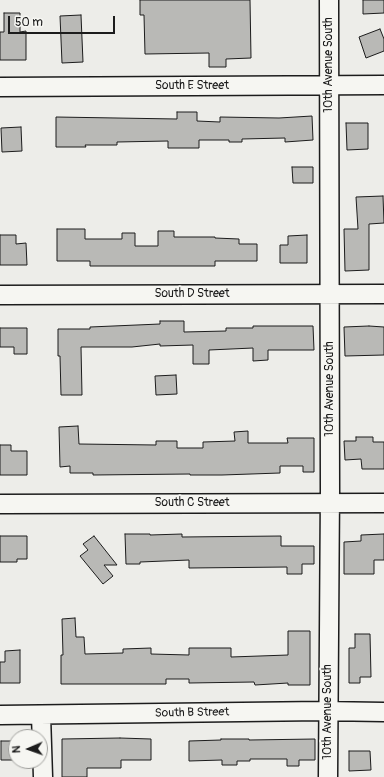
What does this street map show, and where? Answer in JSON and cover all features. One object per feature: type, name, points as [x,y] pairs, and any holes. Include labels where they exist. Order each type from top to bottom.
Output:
[{"type":"street","name":"10th Avenue South","points":[[328,777],[330,503],[329,0]]},
{"type":"street","name":"South E Street","points":[[0,87],[384,85]]},
{"type":"street","name":"South D Street","points":[[0,295],[384,294]]},
{"type":"street","name":"South C Street","points":[[0,504],[384,502]]},
{"type":"street","name":"South B Street","points":[[0,715],[328,711],[384,712]]},
{"type":"street","points":[[41,715],[43,777]]},
{"type":"building","points":[[140,0],[250,0],[251,58],[226,59],[226,67],[209,67],[209,53],[145,54],[144,15],[140,15]]},
{"type":"building","points":[[363,0],[384,0],[384,13],[363,14]]},
{"type":"building","points":[[4,13],[20,13],[20,32],[26,31],[26,60],[0,60],[0,32],[4,32]]},
{"type":"building","points":[[81,15],[83,62],[62,63],[60,16]]},
{"type":"building","points":[[380,29],[384,39],[384,51],[366,58],[359,37]]},
{"type":"building","points":[[177,112],[197,112],[197,121],[220,122],[220,117],[279,118],[312,116],[313,140],[285,142],[285,138],[242,139],[242,142],[229,142],[229,140],[199,140],[199,148],[168,148],[168,141],[117,142],[117,145],[56,147],[56,117],[177,119]]},
{"type":"building","points":[[346,123],[368,123],[368,149],[347,150]]},
{"type":"building","points":[[21,127],[22,151],[2,152],[1,128]]},
{"type":"building","points":[[292,167],[313,167],[313,183],[293,183]]},
{"type":"building","points":[[383,196],[384,223],[369,224],[369,270],[345,271],[344,229],[358,229],[356,197]]},
{"type":"building","points":[[57,229],[85,229],[85,239],[122,239],[122,233],[135,233],[135,246],[158,246],[158,231],[174,231],[174,237],[215,237],[239,239],[239,244],[257,244],[257,261],[215,261],[215,266],[90,266],[90,261],[57,261]]},
{"type":"building","points":[[0,235],[16,235],[16,244],[26,243],[27,265],[0,265]]},
{"type":"building","points":[[307,235],[307,263],[280,263],[280,245],[288,245],[288,236]]},
{"type":"building","points":[[160,321],[184,321],[184,332],[226,331],[226,328],[253,328],[253,326],[313,326],[314,350],[268,350],[268,360],[253,361],[253,348],[209,350],[209,364],[193,364],[193,345],[160,346],[160,344],[132,347],[81,347],[82,395],[61,395],[60,356],[58,356],[58,329],[90,329],[90,327],[160,324]]},
{"type":"building","points":[[344,327],[384,327],[384,355],[345,356]]},
{"type":"building","points":[[0,328],[27,328],[27,354],[14,354],[14,347],[0,347]]},
{"type":"building","points":[[176,375],[177,394],[156,395],[155,376]]},
{"type":"building","points":[[78,426],[79,444],[156,445],[156,441],[177,441],[177,448],[203,448],[203,442],[235,441],[234,432],[248,431],[248,443],[288,443],[287,438],[314,438],[314,472],[303,472],[303,466],[280,466],[280,473],[222,475],[93,475],[93,473],[70,473],[70,466],[60,467],[59,427]]},
{"type":"building","points":[[356,437],[373,437],[373,442],[384,442],[384,469],[362,469],[361,459],[345,460],[344,441],[356,441]]},
{"type":"building","points":[[0,445],[11,445],[11,451],[27,451],[27,475],[0,475]]},
{"type":"building","points":[[125,534],[182,534],[182,537],[281,536],[281,546],[314,546],[314,564],[302,564],[302,574],[287,574],[287,567],[189,568],[189,560],[126,564]]},
{"type":"building","points":[[384,534],[384,560],[374,560],[374,574],[344,574],[344,542],[361,541],[361,535]]},
{"type":"building","points":[[0,536],[27,536],[27,559],[17,559],[17,562],[0,562]]},
{"type":"building","points":[[94,536],[117,565],[104,565],[113,576],[103,584],[80,556],[88,550],[83,544]]},
{"type":"building","points":[[75,618],[76,637],[84,637],[85,654],[123,653],[123,649],[151,648],[151,654],[189,655],[189,648],[231,648],[231,657],[288,655],[288,631],[310,631],[310,685],[288,685],[288,683],[255,685],[254,682],[189,683],[189,679],[166,679],[166,684],[61,684],[61,655],[63,655],[62,619]]},
{"type":"building","points":[[355,634],[370,634],[371,677],[360,677],[360,683],[349,683],[349,648],[355,648]]},
{"type":"building","points":[[20,650],[20,683],[0,683],[0,662],[5,662],[5,651]]},
{"type":"building","points":[[62,739],[151,739],[151,760],[121,760],[121,768],[87,768],[87,777],[62,777]]},
{"type":"building","points":[[221,739],[315,739],[315,760],[299,760],[299,766],[287,766],[287,759],[250,759],[250,761],[237,761],[237,765],[222,765],[222,760],[189,761],[189,741]]},
{"type":"building","points":[[1,741],[8,741],[8,760],[1,760]]},
{"type":"building","points":[[349,751],[370,751],[371,770],[349,771]]}]
